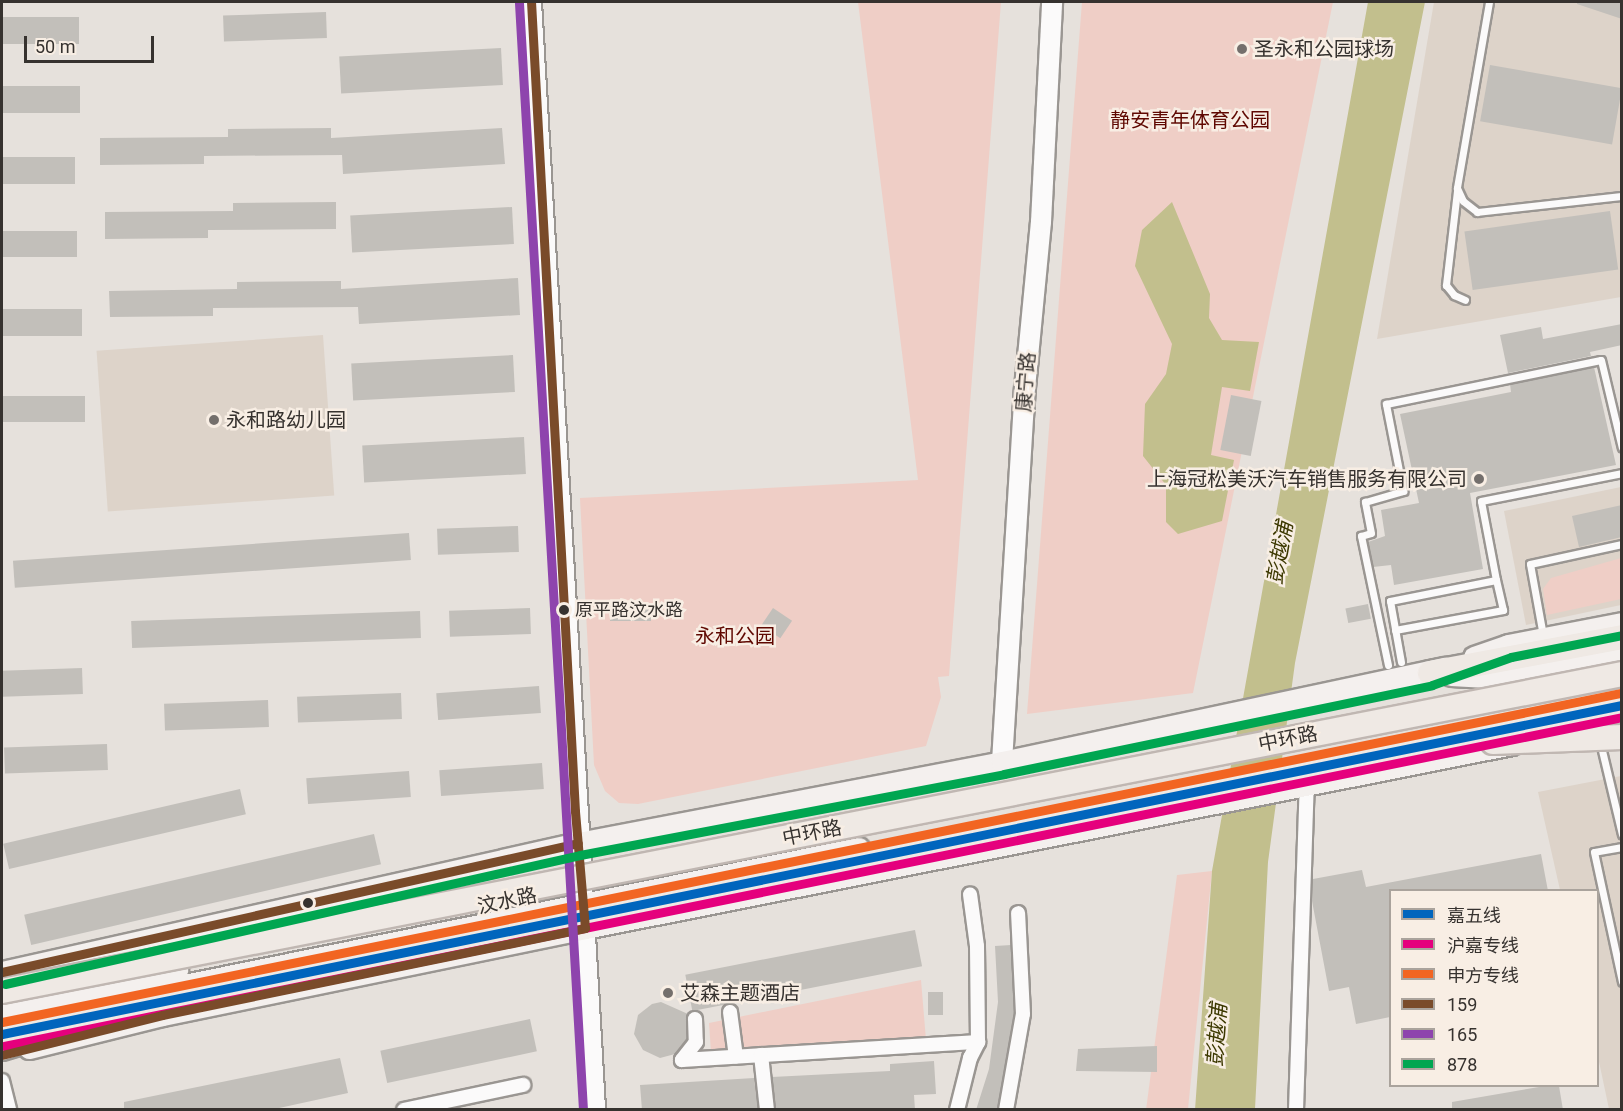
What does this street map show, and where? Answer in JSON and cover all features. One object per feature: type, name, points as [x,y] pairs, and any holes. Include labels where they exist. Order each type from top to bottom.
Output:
[{"type":"highway","points":[[1430,673],[1622,637]]},
{"type":"highway","name":"中环路","points":[[2,991],[1622,674]]},
{"type":"highway","name":"中环路","points":[[2,1034],[153,1010],[1418,745],[1622,705]]},
{"type":"highway","points":[[1418,745],[1622,737]]},
{"type":"highway","points":[[2,1048],[153,1010]]},
{"type":"main road","name":"汶水路","points":[[2,972],[578,843],[1002,762],[1430,673],[1508,645],[1622,623]]},
{"type":"main road","points":[[1430,673],[1504,678],[1622,654]]},
{"type":"main road","points":[[1188,776],[1314,751],[1622,683]]},
{"type":"main road","points":[[1314,751],[1488,723],[1622,697]]},
{"type":"main road","points":[[1448,756],[1488,723]]},
{"type":"main road","points":[[2,1055],[153,1010],[585,928],[1185,807],[1622,723]]},
{"type":"main road","name":"汶水路","points":[[2,1022],[214,978],[582,894],[864,847],[1188,776]]},
{"type":"main road","name":"汶水路","points":[[2,1005],[1188,776]]},
{"type":"main road","points":[[864,847],[944,856]]},
{"type":"main road","points":[[153,1010],[214,978]]},
{"type":"street","points":[[531,2],[595,1110]]},
{"type":"street","name":"康宁路","points":[[1002,762],[1025,388],[1041,222],[1052,2]]},
{"type":"street","points":[[1296,1110],[1297,785]]},
{"type":"street","points":[[957,1110],[970,1058],[978,1042],[976,946],[970,894]]},
{"type":"street","points":[[1006,1110],[1023,1014],[1018,913]]},
{"type":"street","points":[[730,1012],[736,1057]]},
{"type":"street","points":[[695,1019],[696,1042],[682,1060],[978,1042]]},
{"type":"street","points":[[761,1056],[767,1110]]},
{"type":"street","points":[[2,1081],[9,1110]]},
{"type":"street","points":[[404,1110],[523,1084]]},
{"type":"lane","points":[[1465,300],[1454,296],[1446,285],[1457,188],[1489,2]]},
{"type":"lane","points":[[1457,188],[1463,201],[1477,212],[1622,196]]},
{"type":"lane","points":[[1388,665],[1360,536],[1371,533],[1365,502],[1403,491],[1386,404],[1601,360],[1622,448]]},
{"type":"lane","points":[[1395,630],[1503,610],[1480,501],[1622,473]]},
{"type":"lane","points":[[1542,630],[1530,564],[1622,544]]},
{"type":"lane","points":[[1401,662],[1390,601],[1496,580]]},
{"type":"lane","points":[[1597,728],[1622,834]]},
{"type":"lane","points":[[1622,848],[1594,852],[1622,982]]},
{"type":"shaded area","points":[[1434,2],[1621,2],[1621,297],[1377,339]]},
{"type":"shaded area","name":"永和路幼儿园","points":[[323,335],[334,496],[108,511],[97,351]]},
{"type":"shaded area","points":[[1621,487],[1621,605],[1526,625],[1504,511]]},
{"type":"shaded area","points":[[1621,776],[1621,1109],[1609,1109],[1599,1062],[1599,889],[1560,889],[1538,792]]},
{"type":"green space","name":"永和公园","points":[[858,2],[1001,2],[949,676],[938,677],[941,697],[926,746],[638,804],[619,803],[605,791],[594,765],[580,498],[918,480]]},
{"type":"green space","name":"静安青年体育公园","points":[[1082,2],[1333,2],[1193,693],[1027,714]]},
{"type":"green space","points":[[1621,558],[1621,599],[1547,615],[1543,589],[1551,578]]},
{"type":"green space","points":[[1212,871],[1188,1109],[1146,1110],[1177,875]]},
{"type":"green space","points":[[921,980],[926,1040],[711,1052],[709,1023]]},
{"type":"water","name":"彭越浦","points":[[1368,2],[1425,2],[1295,663],[1268,862],[1255,1109],[1195,1110],[1212,871]]},
{"type":"water","points":[[1172,202],[1210,294],[1209,318],[1222,340],[1259,342],[1250,391],[1222,387],[1211,455],[1234,460],[1222,521],[1178,534],[1166,522],[1166,485],[1143,456],[1145,404],[1166,374],[1172,344],[1135,266],[1142,230]]},
{"type":"building","points":[[1577,2],[1622,2],[1622,19],[1577,4]]},
{"type":"building","points":[[326,12],[327,38],[224,42],[223,16]]},
{"type":"building","points":[[2,17],[79,17],[79,44],[2,44]]},
{"type":"building","points":[[501,48],[503,85],[341,93],[339,56]]},
{"type":"building","points":[[1490,65],[1622,88],[1612,144],[1480,121]]},
{"type":"building","points":[[2,86],[80,86],[80,113],[2,113]]},
{"type":"building","points":[[331,128],[331,138],[502,128],[505,164],[343,174],[342,155],[204,156],[204,164],[100,165],[100,138],[228,137],[228,129]]},
{"type":"building","points":[[2,157],[75,157],[75,184],[2,184]]},
{"type":"building","points":[[336,202],[336,229],[208,230],[208,238],[105,239],[105,212],[233,211],[233,203]]},
{"type":"building","points":[[512,207],[514,244],[352,252],[350,215]]},
{"type":"building","points":[[1610,211],[1618,269],[1473,290],[1464,231]]},
{"type":"building","points":[[2,231],[77,231],[77,257],[2,257]]},
{"type":"building","points":[[518,278],[520,315],[359,324],[358,307],[213,308],[213,316],[110,317],[109,291],[237,289],[237,282],[341,281],[341,289]]},
{"type":"building","points":[[2,309],[82,309],[82,336],[2,336]]},
{"type":"building","points":[[1622,324],[1622,345],[1590,352],[1591,356],[1508,373],[1500,335],[1541,327],[1543,339]]},
{"type":"building","points":[[513,355],[515,392],[353,400],[351,363]]},
{"type":"building","name":"上海冠松美沃汽车销售服务有限公司","points":[[1594,367],[1616,465],[1470,493],[1483,569],[1394,585],[1391,565],[1373,567],[1368,542],[1385,536],[1381,510],[1419,503],[1400,414],[1511,392],[1510,384]]},
{"type":"building","points":[[1231,395],[1261,401],[1251,456],[1220,450]]},
{"type":"building","points":[[2,396],[85,396],[85,422],[2,422]]},
{"type":"building","points":[[524,437],[526,474],[364,482],[362,445]]},
{"type":"building","points":[[1622,505],[1622,537],[1579,547],[1572,516]]},
{"type":"building","points":[[518,526],[519,552],[438,555],[437,529]]},
{"type":"building","points":[[409,533],[411,560],[15,588],[13,561]]},
{"type":"building","points":[[610,604],[651,604],[651,621],[610,621]]},
{"type":"building","points":[[1368,604],[1371,619],[1348,623],[1345,608]]},
{"type":"building","points":[[530,608],[531,634],[450,637],[449,611]]},
{"type":"building","points":[[773,608],[792,621],[780,638],[761,625]]},
{"type":"building","points":[[420,611],[421,638],[132,648],[131,621]]},
{"type":"building","points":[[82,668],[83,694],[3,697],[2,671]]},
{"type":"building","points":[[539,686],[541,713],[438,720],[436,693]]},
{"type":"building","points":[[401,693],[402,719],[298,723],[297,697]]},
{"type":"building","points":[[268,700],[269,727],[165,731],[164,704]]},
{"type":"building","points":[[107,744],[108,770],[5,774],[4,748]]},
{"type":"building","points":[[542,763],[544,789],[441,796],[439,770]]},
{"type":"building","points":[[409,771],[411,797],[308,804],[306,778]]},
{"type":"building","points":[[240,789],[246,814],[9,869],[3,844]]},
{"type":"building","points":[[374,834],[381,864],[31,945],[24,915]]},
{"type":"building","points":[[1541,854],[1548,889],[1389,889],[1389,1017],[1356,1024],[1349,987],[1329,991],[1312,901],[1313,879],[1362,870],[1366,887]]},
{"type":"building","points":[[915,930],[922,966],[692,1011],[685,975]]},
{"type":"building","points":[[1011,945],[1014,1013],[997,1110],[976,1110],[989,1069],[998,1002],[995,946]]},
{"type":"building","points":[[928,992],[943,992],[943,1015],[928,1015]]},
{"type":"building","points":[[661,1002],[688,1014],[687,1039],[675,1054],[660,1058],[643,1050],[634,1034],[638,1015],[652,1004]]},
{"type":"building","points":[[530,1019],[537,1051],[387,1083],[380,1051]]},
{"type":"building","points":[[1157,1046],[1157,1072],[1076,1071],[1078,1049]]},
{"type":"building","points":[[340,1058],[348,1093],[270,1110],[124,1110],[124,1102]]},
{"type":"building","points":[[934,1061],[936,1094],[914,1095],[915,1110],[776,1110],[772,1077],[890,1071],[890,1064]]},
{"type":"building","points":[[754,1078],[758,1110],[642,1110],[640,1085]]},
{"type":"building","points":[[1539,1087],[1559,1087],[1563,1110],[1452,1110],[1452,1102]]},
{"type":"transit line","name":"159","points":[[2,1055],[162,1015],[585,928],[575,811],[531,2]]},
{"type":"transit line","name":"165","points":[[519,3],[583,1110]]},
{"type":"transit line","name":"878","points":[[5,984],[580,855],[1004,774],[1432,685],[1511,657],[1622,635]]},
{"type":"transit line","name":"申方专线","points":[[2,1022],[1620,693]]},
{"type":"transit line","name":"嘉五线","points":[[2,1034],[1622,705]]},
{"type":"transit line","name":"沪嘉专线","points":[[4,1046],[1622,717]]},
{"type":"transit line","name":"159","points":[[2,972],[578,843]]},
{"type":"place","name":"圣永和公园球场","points":[[1242,49]]},
{"type":"place","name":"永和路幼儿园","points":[[214,420]]},
{"type":"place","name":"上海冠松美沃汽车销售服务有限公司","points":[[1479,479]]},
{"type":"place","name":"原平路汶水路","points":[[564,610]]},
{"type":"place","name":"艾森主题酒店","points":[[668,993]]}]
